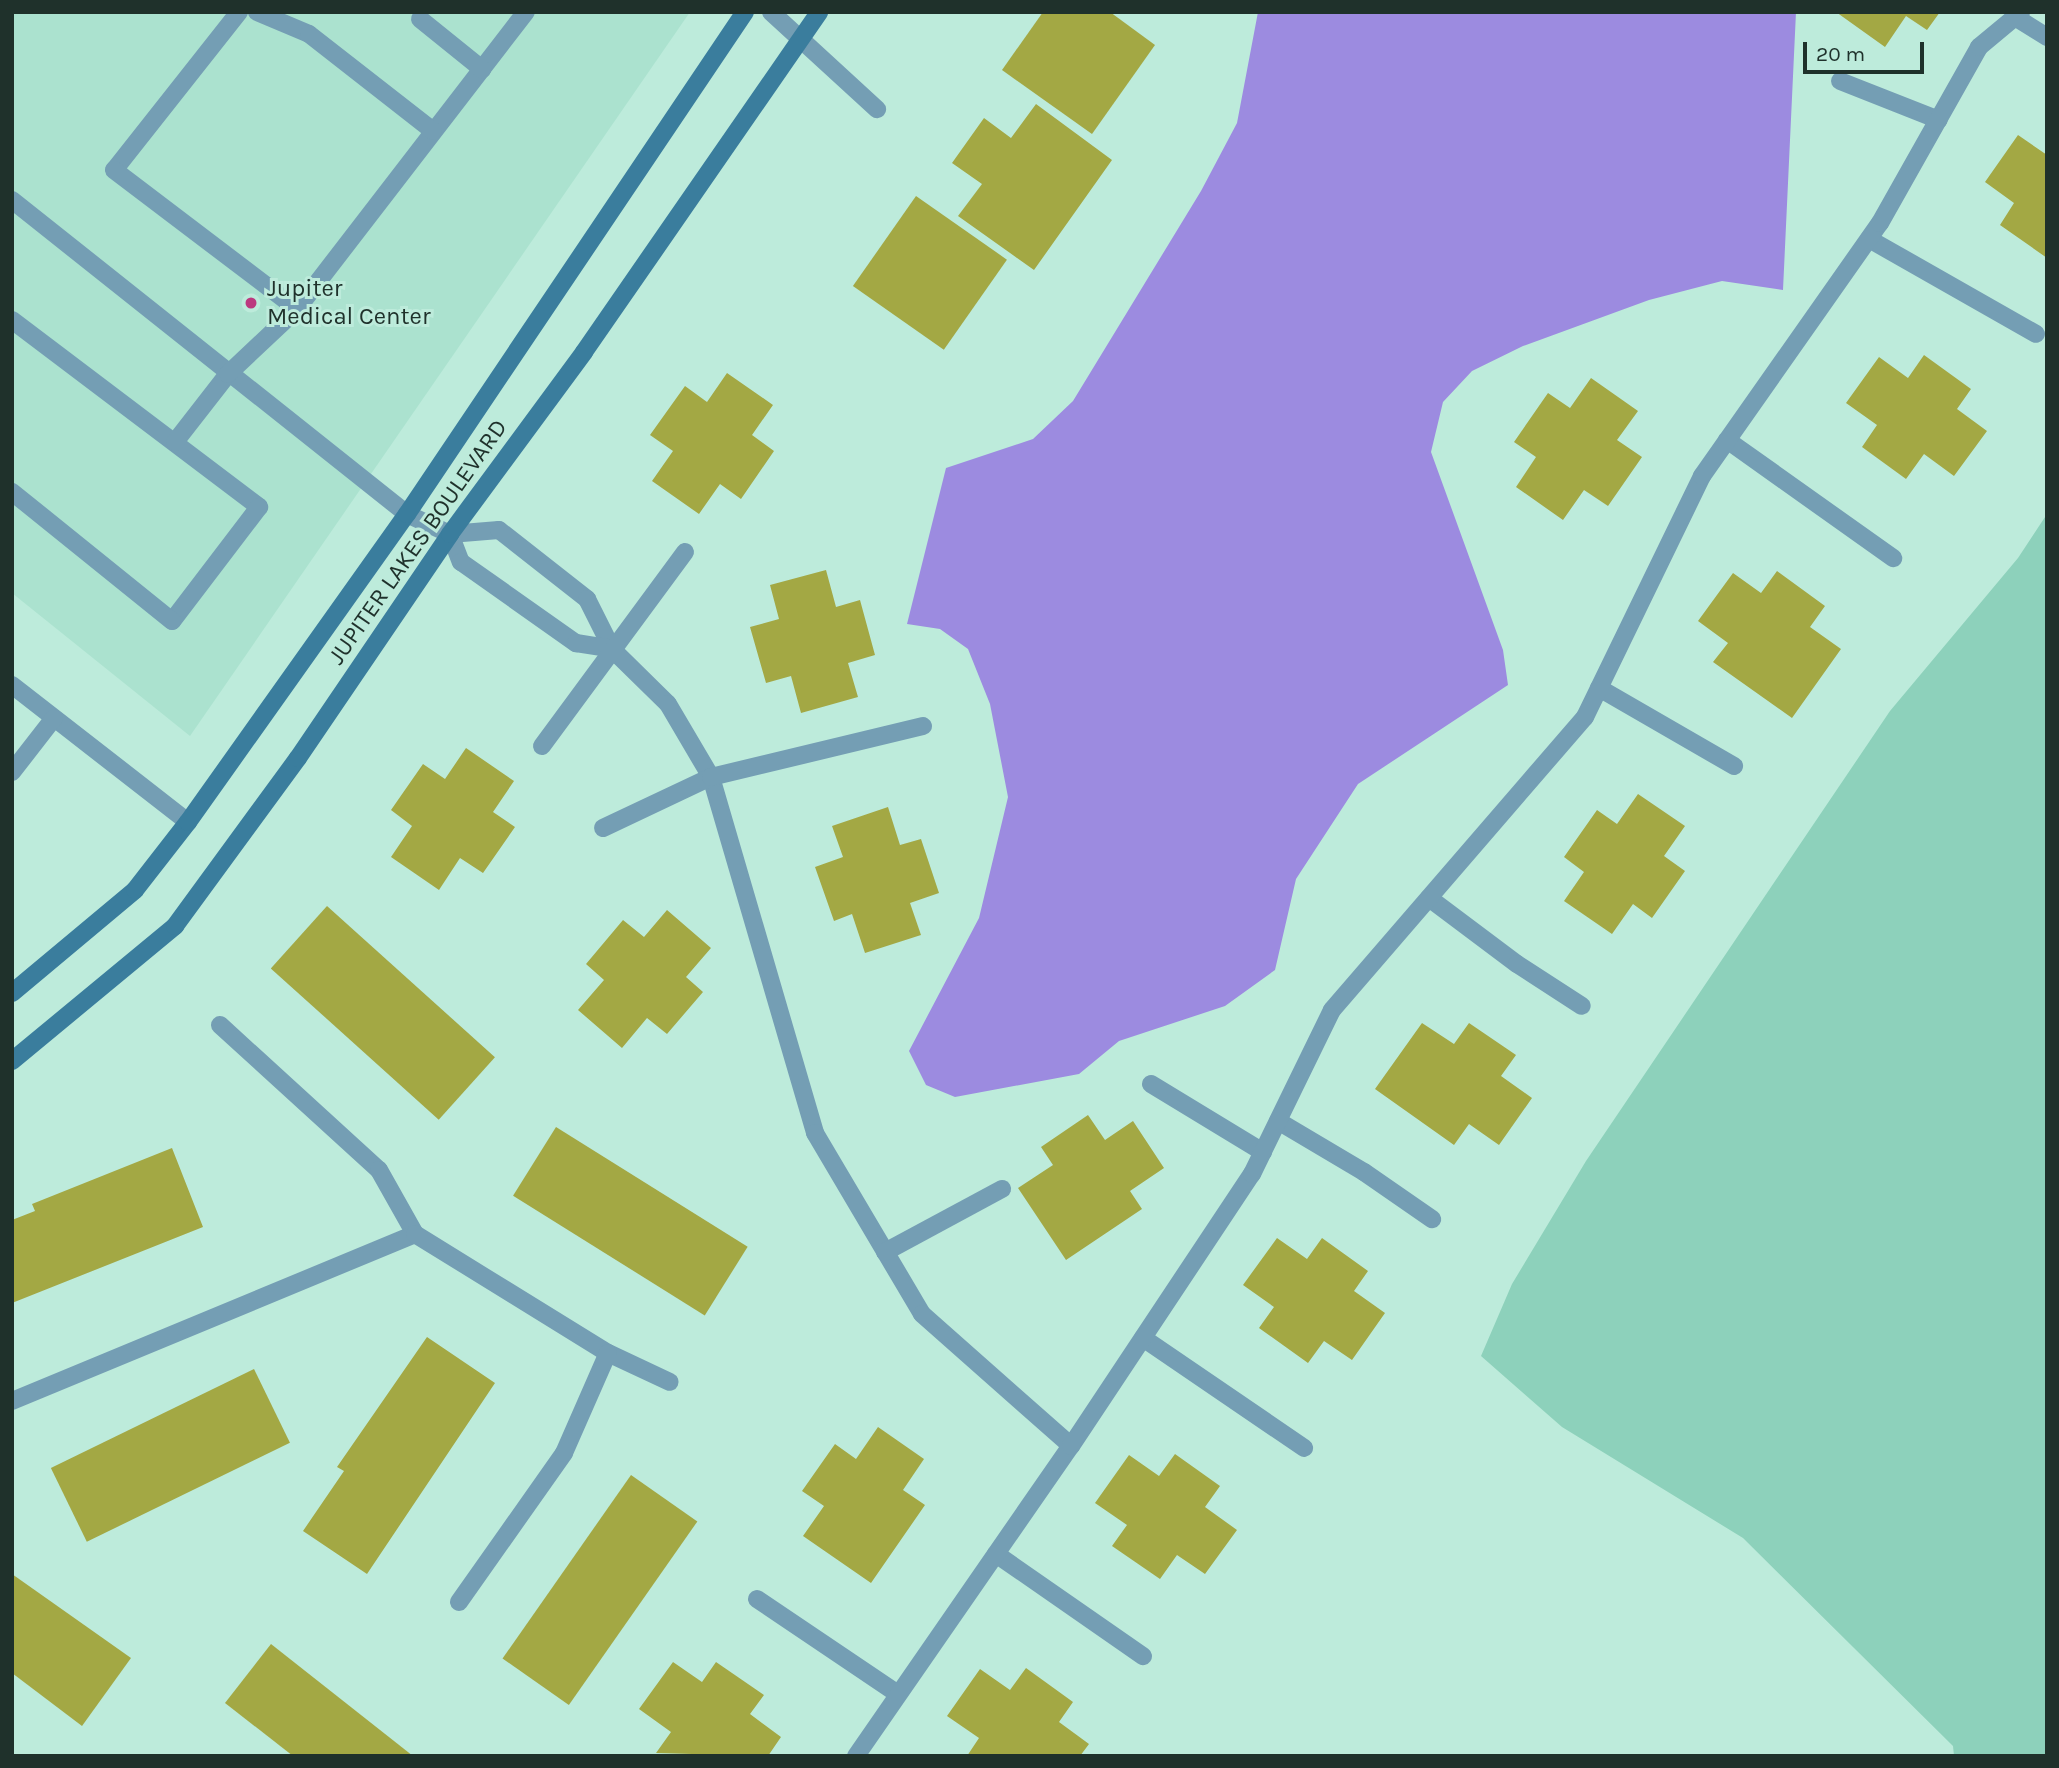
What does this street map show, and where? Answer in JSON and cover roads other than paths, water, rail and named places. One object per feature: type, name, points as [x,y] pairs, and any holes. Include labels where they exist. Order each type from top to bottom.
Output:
[{"type":"street","name":"JUPITER LAKES BOULEVARD","points":[[12,993],[135,890],[188,822],[407,514],[745,12]]},
{"type":"street","name":"JUPITER LAKES BOULEVARD","points":[[12,1060],[175,926],[298,758],[450,534],[584,352],[819,12]]},
{"type":"lane","points":[[239,12],[114,170],[297,309]]},
{"type":"lane","points":[[257,12],[310,34],[433,131]]},
{"type":"lane","points":[[174,442],[228,374],[297,309],[526,12]]},
{"type":"lane","points":[[771,12],[877,109]]},
{"type":"lane","points":[[856,1756],[1071,1446],[1263,1152],[1332,1010],[1585,718],[1702,476],[1869,239],[1979,47],[2018,15],[2047,37]]},
{"type":"lane","points":[[420,19],[482,69]]},
{"type":"lane","points":[[1840,81],[1939,120]]},
{"type":"lane","points":[[12,200],[407,514],[450,534],[499,530],[587,598],[612,649],[668,704],[711,777],[815,1133],[922,1314],[1071,1446]]},
{"type":"lane","points":[[1869,239],[2036,334]]},
{"type":"lane","points":[[12,320],[259,508],[172,621],[12,492]]},
{"type":"lane","points":[[1727,440],[1893,558]]},
{"type":"lane","points":[[450,534],[461,562],[576,643],[612,649]]},
{"type":"lane","points":[[542,746],[685,552]]},
{"type":"lane","points":[[12,685],[188,822]]},
{"type":"lane","points":[[1599,688],[1734,766]]},
{"type":"lane","points":[[12,772],[54,718]]},
{"type":"lane","points":[[603,828],[711,777],[923,726]]},
{"type":"lane","points":[[1429,898],[1517,964],[1582,1006]]},
{"type":"lane","points":[[220,1025],[379,1170],[415,1234],[608,1353],[670,1382]]},
{"type":"lane","points":[[1151,1084],[1263,1152]]},
{"type":"lane","points":[[1278,1121],[1432,1219]]},
{"type":"lane","points":[[886,1252],[1002,1189]]},
{"type":"lane","points":[[12,1401],[415,1234]]},
{"type":"lane","points":[[1143,1338],[1304,1448]]},
{"type":"lane","points":[[459,1602],[564,1453],[608,1353]]},
{"type":"lane","points":[[996,1554],[1143,1656]]},
{"type":"lane","points":[[757,1599],[898,1694]]},
{"type":"place","name":"Jupiter Medical Center","points":[[251,303]]}]
